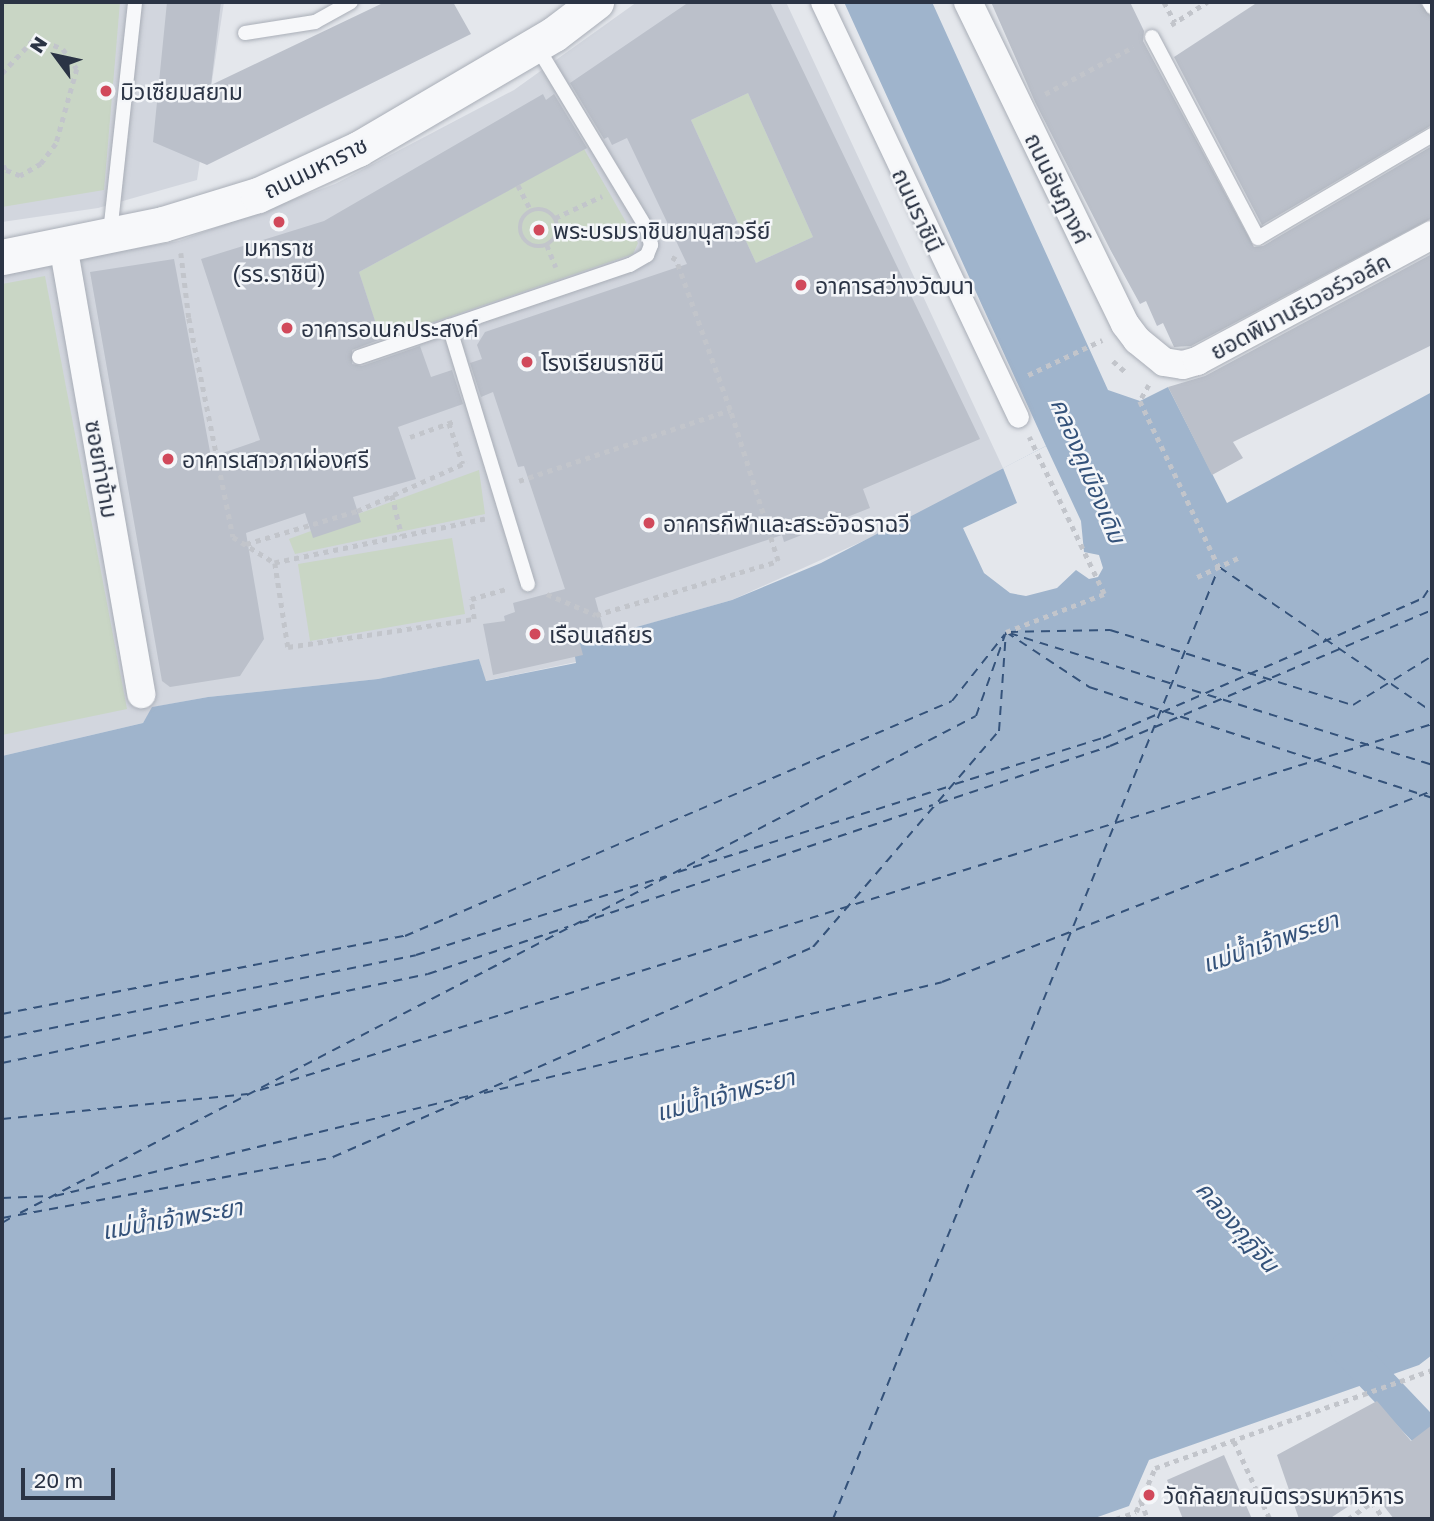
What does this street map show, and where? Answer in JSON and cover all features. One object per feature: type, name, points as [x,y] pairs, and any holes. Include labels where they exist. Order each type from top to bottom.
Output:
[{"type":"street","name":"ถนนมหาราช","points":[[2,257],[163,224],[258,195],[358,149],[536,44],[596,2]]},
{"type":"street","name":"ถนนราชินี","points":[[821,2],[1018,417]]},
{"type":"street","name":"ถนนอัษฎางค์","points":[[968,2],[1125,324],[1137,340],[1164,362]]},
{"type":"street","name":"ยอดพิมานริเวอร์วอล์ค","points":[[1164,362],[1183,365],[1197,361],[1432,235]]},
{"type":"street","name":"ซอยท่าข้าม","points":[[63,245],[141,694]]},
{"type":"lane","points":[[110,234],[135,2]]},
{"type":"lane","points":[[245,33],[315,22],[351,2]]},
{"type":"lane","points":[[1429,2],[1432,7]]},
{"type":"lane","points":[[1152,37],[1258,238],[1432,135]]},
{"type":"lane","points":[[359,357],[630,265],[647,255],[651,245],[622,187],[536,44]]},
{"type":"lane","points":[[449,326],[528,584]]},
{"type":"path","points":[[1164,2],[1175,22]]},
{"type":"path","points":[[1019,108],[1152,37],[1207,2]]},
{"type":"path","points":[[2,73],[35,38],[63,49],[77,69],[56,144],[41,164],[20,176],[5,170],[2,162]]},
{"type":"path","points":[[518,185],[531,211]]},
{"type":"path","points":[[555,218],[622,187]]},
{"type":"path","points":[[544,209],[555,218],[555,239],[545,246],[533,245],[521,232],[523,220],[531,211],[544,209]]},
{"type":"path","points":[[180,245],[189,318],[233,537],[275,563],[506,515]]},
{"type":"path","points":[[275,563],[288,647],[474,619],[471,599],[528,584],[596,615],[778,561],[730,410],[676,260],[651,245]]},
{"type":"path","points":[[1014,381],[1102,340]]},
{"type":"path","points":[[1140,401],[1219,567]]},
{"type":"path","points":[[498,488],[730,410]]},
{"type":"path","points":[[410,437],[475,414]]},
{"type":"path","points":[[1006,632],[1104,594],[1018,417]]},
{"type":"path","points":[[449,423],[463,464]]},
{"type":"path","points":[[246,544],[392,495],[488,453]]},
{"type":"path","points":[[392,495],[402,536]]},
{"type":"path","points":[[1197,577],[1238,558]]},
{"type":"path","points":[[1116,1519],[1136,1512],[1155,1468],[1432,1370]]},
{"type":"path","points":[[1234,1441],[1270,1519]]},
{"type":"path","points":[[1141,1501],[1148,1519]]},
{"type":"path","points":[[1348,1519],[1372,1502],[1384,1519]]},
{"type":"shaded area","name":"มิวเซียมสยาม","points":[[2,2],[224,2],[197,180],[98,208],[2,222]]},
{"type":"shaded area","name":"โรงเรียนราชินี","points":[[637,2],[786,2],[1003,468],[921,515],[732,600],[574,645],[576,662],[485,681],[479,659],[378,679],[208,697],[153,707],[143,723],[2,756],[2,271],[179,241],[335,184],[514,90]]},
{"type":"green space","points":[[2,2],[120,2],[104,190],[2,207]]},
{"type":"green space","points":[[748,93],[813,237],[756,263],[691,120]]},
{"type":"green space","points":[[584,149],[638,243],[633,254],[381,340],[359,272]]},
{"type":"green space","points":[[45,276],[127,709],[2,735],[2,284]]},
{"type":"green space","points":[[479,470],[485,514],[295,554],[289,539]]},
{"type":"green space","points":[[452,538],[465,614],[310,641],[298,564]]},
{"type":"water","points":[[844,2],[932,2],[1108,390],[1140,401],[1168,387],[1227,503],[1432,392],[1432,1355],[1419,1365],[1149,1460],[1129,1506],[1092,1519],[2,1519],[2,756],[143,723],[152,707],[208,697],[378,679],[479,659],[486,681],[576,663],[573,645],[732,600],[821,563],[1046,446]]},
{"type":"pier","points":[[1046,446],[1081,521],[1084,552],[1099,555],[1103,568],[1098,577],[1089,579],[1076,570],[1057,588],[1026,596],[1010,593],[984,573],[963,528],[1017,503],[1003,468]]},
{"type":"building","points":[[167,2],[221,2],[211,85],[385,2],[453,2],[471,34],[207,165],[153,142]]},
{"type":"building","points":[[689,2],[770,2],[980,439],[863,489],[870,508],[784,542],[782,535],[595,598],[603,627],[578,636],[583,655],[493,675],[483,624],[505,621],[504,616],[515,612],[513,603],[565,589],[524,466],[518,467],[493,392],[481,397],[470,363],[482,359],[477,345],[485,332],[687,264],[627,138],[612,145],[608,137],[604,139],[570,83]],"holes":[[[748,93],[813,237],[756,263],[691,120]]]},
{"type":"building","points":[[991,2],[1130,2],[1144,31],[1143,41],[1254,247],[1263,246],[1432,146],[1432,218],[1191,346],[1174,347],[1163,323],[1157,326],[1146,301],[1140,304],[1111,251],[1035,102]]},
{"type":"building","points":[[1258,2],[1419,2],[1432,18],[1432,125],[1262,225],[1174,57]]},
{"type":"building","points":[[543,94],[546,100],[554,94],[587,148],[359,272],[381,339],[352,350],[352,364],[362,366],[420,346],[431,377],[452,370],[463,404],[398,427],[416,479],[353,497],[361,522],[313,538],[305,513],[246,533],[264,639],[240,676],[170,687],[162,681],[90,272],[174,259],[211,457],[260,440],[201,259],[324,221]]},
{"type":"building","points":[[1432,254],[1432,345],[1233,442],[1243,458],[1212,475],[1168,387],[1205,376]]},
{"type":"building","points":[[1377,1401],[1411,1441],[1432,1425],[1432,1519],[1394,1519],[1372,1491],[1329,1519],[1299,1519],[1277,1455]]},
{"type":"building","points":[[1224,1455],[1252,1519],[1183,1519],[1167,1480]]},
{"type":"waterway","name":"คลองกุฎีจีน","points":[[1346,1348],[1432,1438]]},
{"type":"ferry route","points":[[833,1519],[1219,567],[1432,712]]},
{"type":"ferry route","points":[[955,784],[1103,738],[1423,598],[1432,584]]},
{"type":"ferry route","points":[[939,803],[1110,746],[1432,610]]},
{"type":"ferry route","points":[[1009,632],[1110,630],[1353,705],[1432,656]]},
{"type":"ferry route","points":[[2,1218],[333,1157],[813,947],[999,731],[1006,632],[1089,687],[1432,798]]},
{"type":"ferry route","points":[[1009,633],[1432,765]]},
{"type":"ferry route","points":[[2,1014],[405,936],[952,701],[1005,634]]},
{"type":"ferry route","points":[[20,1213],[976,716],[1005,635]]},
{"type":"ferry route","points":[[260,1090],[1432,724]]},
{"type":"ferry route","points":[[678,872],[950,786]]},
{"type":"ferry route","points":[[484,1093],[942,982],[1432,791]]},
{"type":"ferry route","points":[[580,923],[933,805]]},
{"type":"ferry route","points":[[2,1038],[416,955],[666,876]]},
{"type":"ferry route","points":[[2,1063],[428,974],[568,927]]},
{"type":"ferry route","points":[[2,1119],[248,1094]]},
{"type":"ferry route","points":[[55,1196],[472,1095]]},
{"type":"ferry route","points":[[2,1198],[50,1196]]},
{"type":"ferry route","points":[[2,1223],[12,1217]]},
{"type":"place","name":"มิวเซียมสยาม","points":[[106,91]]},
{"type":"place","name":"มหาราช (รร.ราชินี)","points":[[279,222]]},
{"type":"place","name":"พระบรมราชินยานุสาวรีย์","points":[[539,230]]},
{"type":"place","name":"อาคารสว่างวัฒนา","points":[[801,285]]},
{"type":"place","name":"อาคารอเนกประสงค์","points":[[287,328]]},
{"type":"place","name":"โรงเรียนราชินี","points":[[527,362]]},
{"type":"place","name":"อาคารเสาวภาผ่องศรี","points":[[168,459]]},
{"type":"place","name":"อาคารกีฬาและสระอัจฉราฉวี","points":[[649,523]]},
{"type":"place","name":"เรือนเสถียร","points":[[535,634]]},
{"type":"place","name":"วัดกัลยาณมิตรวรมหาวิหาร","points":[[1149,1495]]},
{"type":"water label","name":"คลองคูเมืองเดิม","points":[[1089,470]]},
{"type":"water label","name":"แม่น้ำเจ้าพระยา","points":[[1270,941]]},
{"type":"water label","name":"แม่น้ำเจ้าพระยา","points":[[725,1094]]},
{"type":"water label","name":"แม่น้ำเจ้าพระยา","points":[[172,1218]]}]
